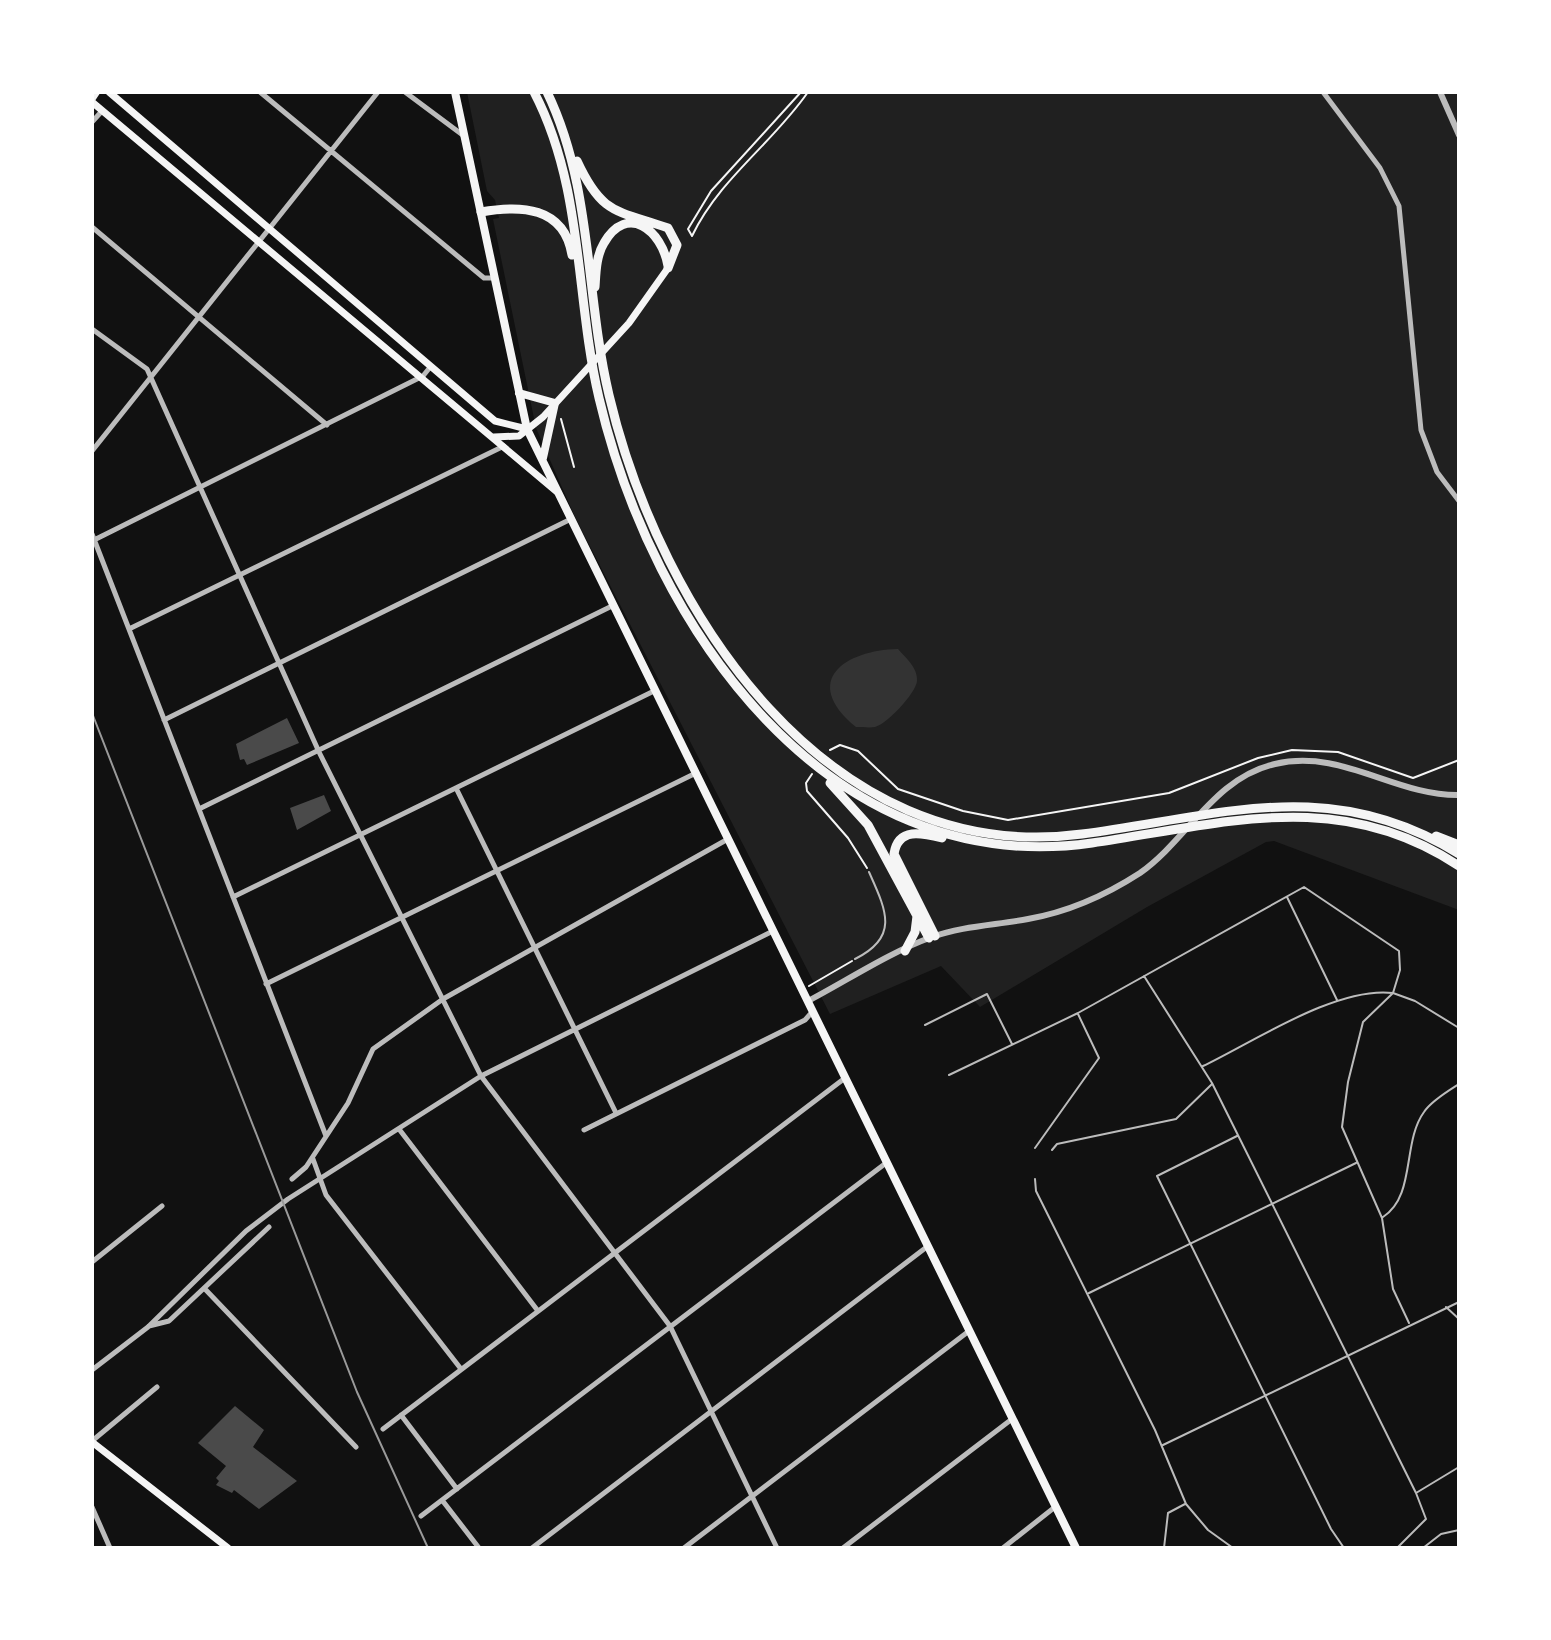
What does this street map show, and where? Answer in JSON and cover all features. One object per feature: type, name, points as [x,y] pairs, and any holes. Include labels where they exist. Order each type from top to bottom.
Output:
[{"type":"highway","points":[[534,92],[552,130],[566,174],[581,288]]},
{"type":"highway","points":[[547,92],[588,186],[602,203],[621,213],[668,228],[675,235],[677,245],[668,268]]},
{"type":"highway","points":[[565,135],[582,206],[594,306]]},
{"type":"highway","points":[[481,212],[515,207],[547,215],[567,237],[590,322],[603,393],[635,511],[689,619],[758,712],[865,820],[917,916],[932,937]]},
{"type":"highway","points":[[590,322],[599,254],[605,241],[618,229],[637,225],[652,230],[663,246],[668,268]]},
{"type":"highway","points":[[603,393],[659,542],[696,611],[745,682],[784,725],[828,763],[894,803],[940,821],[984,831],[1055,837],[1215,818],[1281,815],[1342,819],[1401,835],[1459,866]]},
{"type":"highway","points":[[813,770],[894,815],[946,833],[991,843]]},
{"type":"highway","points":[[932,937],[896,862],[897,842],[906,835],[918,833],[956,842],[1062,846],[1165,831],[1283,805],[1317,806],[1376,816],[1459,845]]},
{"type":"highway","points":[[1418,832],[1459,854]]},
{"type":"highway","points":[[905,951],[915,932],[917,916]]},
{"type":"main road","points":[[96,92],[92,100],[102,111],[423,376],[560,495]]},
{"type":"main road","points":[[109,92],[495,421],[527,429]]},
{"type":"main road","points":[[455,92],[527,429],[1076,1548]]},
{"type":"main road","points":[[493,437],[519,436],[555,403],[629,323],[668,268]]},
{"type":"main road","points":[[519,393],[555,403]]},
{"type":"main road","points":[[543,459],[555,403]]},
{"type":"main road","points":[[92,1442],[228,1548]]},
{"type":"street","points":[[260,92],[484,278],[495,278]]},
{"type":"street","points":[[92,451],[94,444],[378,92]]},
{"type":"street","points":[[405,92],[465,137]]},
{"type":"street","points":[[1323,92],[1380,168],[1399,206],[1421,430],[1437,472],[1459,501]]},
{"type":"street","points":[[1440,92],[1459,135]]},
{"type":"street","points":[[92,122],[102,111]]},
{"type":"street","points":[[92,227],[327,425]]},
{"type":"street","points":[[92,329],[145,367],[151,377],[319,752],[404,916],[481,1076],[670,1326],[777,1548]]},
{"type":"street","points":[[326,1136],[93,537],[201,488],[327,425],[423,376],[431,366]]},
{"type":"street","points":[[129,629],[504,446]]},
{"type":"street","points":[[164,720],[572,519]]},
{"type":"street","points":[[199,809],[614,605]]},
{"type":"street","points":[[233,897],[655,690]]},
{"type":"street","points":[[806,997],[932,937],[1059,912],[1116,887],[1163,854],[1205,807],[1233,782],[1275,764],[1337,763],[1431,794],[1459,795]]},
{"type":"street","points":[[266,984],[696,773]]},
{"type":"street","points":[[456,788],[616,1113]]},
{"type":"street","points":[[292,1179],[313,1158],[348,1103],[373,1049],[443,999],[728,839]]},
{"type":"street","points":[[92,1370],[148,1327],[246,1231],[288,1199],[481,1076],[773,931]]},
{"type":"street","points":[[584,1130],[805,1020],[813,1011]]},
{"type":"street","points":[[383,1429],[845,1078]]},
{"type":"street","points":[[399,1129],[538,1311]]},
{"type":"street","points":[[313,1158],[326,1195],[461,1369]]},
{"type":"street","points":[[421,1516],[886,1163]]},
{"type":"street","points":[[92,1262],[162,1206]]},
{"type":"street","points":[[148,1327],[169,1321],[269,1227]]},
{"type":"street","points":[[532,1548],[928,1246]]},
{"type":"street","points":[[204,1288],[356,1447]]},
{"type":"street","points":[[684,1548],[969,1331]]},
{"type":"street","points":[[92,1442],[157,1387]]},
{"type":"street","points":[[401,1415],[457,1489]]},
{"type":"street","points":[[843,1548],[1012,1419]]},
{"type":"street","points":[[442,1500],[479,1548]]},
{"type":"street","points":[[92,1507],[110,1548]]},
{"type":"street","points":[[1003,1548],[1056,1507]]},
{"type":"lane","points":[[855,959],[875,948],[886,928],[885,910],[869,872]]},
{"type":"lane","points":[[949,1075],[1078,1013],[1304,887],[1399,951],[1400,970],[1393,993],[1363,1022],[1348,1082],[1342,1127],[1382,1218],[1393,1289],[1409,1323]]},
{"type":"lane","points":[[1287,896],[1337,1000]]},
{"type":"lane","points":[[1143,975],[1212,1083],[1416,1493],[1426,1519],[1397,1548]]},
{"type":"lane","points":[[1203,1066],[1337,1000],[1371,991],[1393,993],[1415,1001],[1459,1028]]},
{"type":"lane","points":[[925,1025],[987,994],[1012,1045]]},
{"type":"lane","points":[[1035,1148],[1099,1058],[1078,1013]]},
{"type":"lane","points":[[1052,1150],[1057,1144],[1176,1119],[1212,1083]]},
{"type":"lane","points":[[1382,1218],[1399,1202],[1415,1129],[1425,1110],[1459,1084]]},
{"type":"lane","points":[[1239,1135],[1157,1176],[1331,1529],[1344,1548]]},
{"type":"lane","points":[[1088,1293],[1357,1163]]},
{"type":"lane","points":[[1035,1179],[1036,1191],[1162,1445],[1186,1504],[1208,1530],[1233,1548]]},
{"type":"lane","points":[[1162,1445],[1409,1323],[1459,1302]]},
{"type":"lane","points":[[1445,1307],[1459,1319]]},
{"type":"lane","points":[[1416,1493],[1459,1467]]},
{"type":"lane","points":[[1164,1548],[1168,1513],[1186,1504]]},
{"type":"lane","points":[[1423,1548],[1441,1534],[1459,1530]]},
{"type":"path","points":[[801,92],[711,191],[688,229],[692,236],[703,214],[734,172],[808,92]]},
{"type":"path","points":[[561,411],[562,431],[574,467]]},
{"type":"path","points":[[827,754],[835,746],[852,748],[898,789],[947,807],[1008,820],[1169,793],[1258,758],[1292,750],[1338,752],[1413,778],[1459,760]]},
{"type":"path","points":[[813,770],[806,783],[807,791],[848,838],[869,872]]},
{"type":"path","points":[[806,997],[810,984],[855,959]]},
{"type":"shaded area","points":[[467,92],[1459,92],[1459,910],[1274,841],[1266,842],[1147,907],[980,1007],[941,966],[830,1014],[575,517],[536,428],[493,219],[499,218],[495,200],[487,191]]},
{"type":"shaded area","points":[[898,649],[916,672],[917,681],[912,693],[880,725],[856,727],[831,696],[831,682],[836,671],[861,655]]},
{"type":"building","points":[[287,718],[299,743],[247,765],[244,759],[240,760],[236,744]]},
{"type":"building","points":[[324,795],[331,811],[297,830],[290,808]]},
{"type":"building","points":[[235,1406],[264,1430],[253,1447],[297,1481],[259,1509],[234,1490],[232,1493],[216,1485],[219,1481],[216,1478],[226,1466],[198,1443]]},
{"type":"railway","points":[[92,713],[357,1392],[428,1548]]}]
